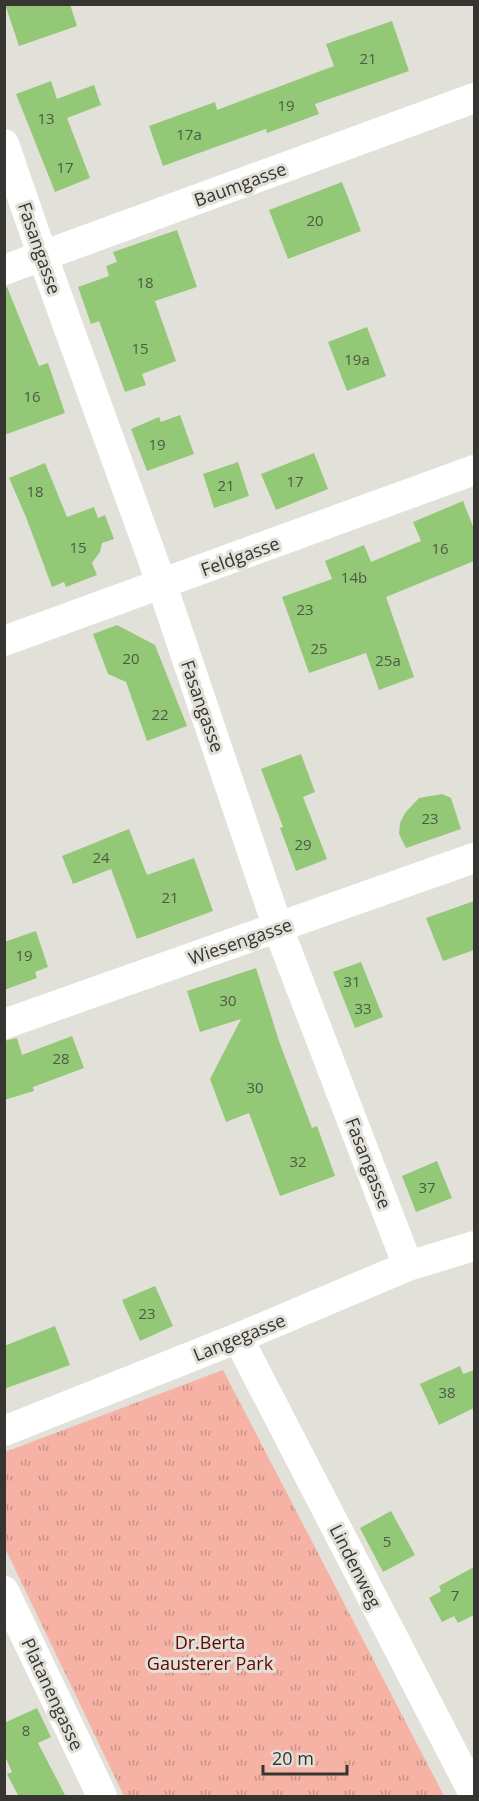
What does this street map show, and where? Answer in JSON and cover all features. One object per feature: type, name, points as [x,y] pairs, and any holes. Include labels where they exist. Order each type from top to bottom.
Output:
[{"type":"street","name":"Baumgasse","points":[[4,270],[474,98]]},
{"type":"street","name":"Fasangasse","points":[[4,144],[162,585],[278,928],[408,1266]]},
{"type":"street","name":"Feldgasse","points":[[4,641],[474,470]]},
{"type":"street","name":"Wiesengasse","points":[[4,1024],[474,858]]},
{"type":"street","name":"Langegasse","points":[[4,1431],[238,1338],[408,1266],[474,1246]]},
{"type":"street","name":"Lindenweg","points":[[238,1338],[474,1794]]},
{"type":"street","name":"Platanengasse","points":[[4,1591],[102,1797]]},
{"type":"green space","name":"Dr.Berta Gausterer Park","points":[[223,1370],[444,1796],[124,1796],[5,1548],[5,1452]]},
{"type":"building","points":[[5,4],[70,4],[77,26],[19,46]]},
{"type":"building","points":[[392,21],[409,71],[315,104],[319,114],[267,133],[266,129],[163,166],[149,126],[215,102],[217,110],[334,66],[326,44]]},
{"type":"building","points":[[51,81],[57,99],[94,85],[101,105],[67,118],[90,178],[55,192],[16,94]]},
{"type":"building","points":[[342,182],[361,231],[288,259],[269,210]]},
{"type":"building","points":[[177,230],[197,287],[155,301],[176,361],[142,374],[146,385],[125,392],[99,321],[91,324],[78,287],[109,276],[106,266],[117,262],[113,252]]},
{"type":"building","points":[[4,287],[7,287],[39,366],[48,363],[65,413],[4,435]]},
{"type":"building","points":[[367,327],[386,376],[347,391],[328,342]]},
{"type":"building","points":[[180,415],[194,454],[147,471],[131,429],[159,417],[161,422]]},
{"type":"building","points":[[314,453],[328,489],[276,510],[261,474]]},
{"type":"building","points":[[238,462],[249,496],[214,508],[203,474]]},
{"type":"building","points":[[45,463],[67,517],[94,507],[98,518],[105,515],[114,539],[102,543],[100,552],[92,563],[97,575],[66,587],[64,582],[52,587],[9,478]]},
{"type":"building","points":[[463,501],[474,529],[474,561],[386,597],[414,677],[379,690],[366,653],[309,673],[282,597],[332,579],[325,561],[364,545],[371,562],[421,541],[413,522]]},
{"type":"building","points":[[117,625],[155,645],[187,726],[147,741],[126,682],[108,674],[93,634]]},
{"type":"building","points":[[301,754],[315,792],[303,797],[327,859],[296,871],[280,828],[283,827],[261,769]]},
{"type":"building","points":[[442,794],[451,798],[461,829],[406,848],[399,834],[400,823],[405,813],[419,798]]},
{"type":"building","points":[[129,829],[147,875],[194,858],[213,911],[137,939],[111,869],[73,884],[62,856]]},
{"type":"building","points":[[474,901],[474,950],[443,961],[426,918]]},
{"type":"building","points":[[36,931],[48,967],[35,972],[37,978],[4,990],[4,942]]},
{"type":"building","points":[[361,962],[383,1017],[355,1028],[333,972]]},
{"type":"building","points":[[256,968],[280,1044],[312,1128],[317,1126],[335,1176],[280,1196],[249,1113],[226,1122],[210,1079],[241,1019],[200,1032],[187,991]]},
{"type":"building","points":[[72,1036],[84,1068],[33,1087],[34,1091],[4,1100],[4,1041],[17,1038],[22,1055]]},
{"type":"building","points":[[437,1161],[452,1198],[416,1212],[402,1176]]},
{"type":"building","points":[[155,1286],[173,1326],[140,1341],[122,1300]]},
{"type":"building","points":[[55,1326],[70,1365],[4,1389],[4,1346]]},
{"type":"building","points":[[460,1366],[463,1374],[474,1370],[474,1408],[439,1425],[420,1384]]},
{"type":"building","points":[[391,1511],[415,1555],[383,1572],[360,1528]]},
{"type":"building","points":[[474,1567],[474,1615],[458,1623],[454,1616],[442,1622],[429,1598],[441,1591],[439,1586]]},
{"type":"building","points":[[37,1708],[51,1737],[38,1743],[66,1797],[19,1797],[7,1774],[12,1772],[4,1754],[4,1723]]}]
